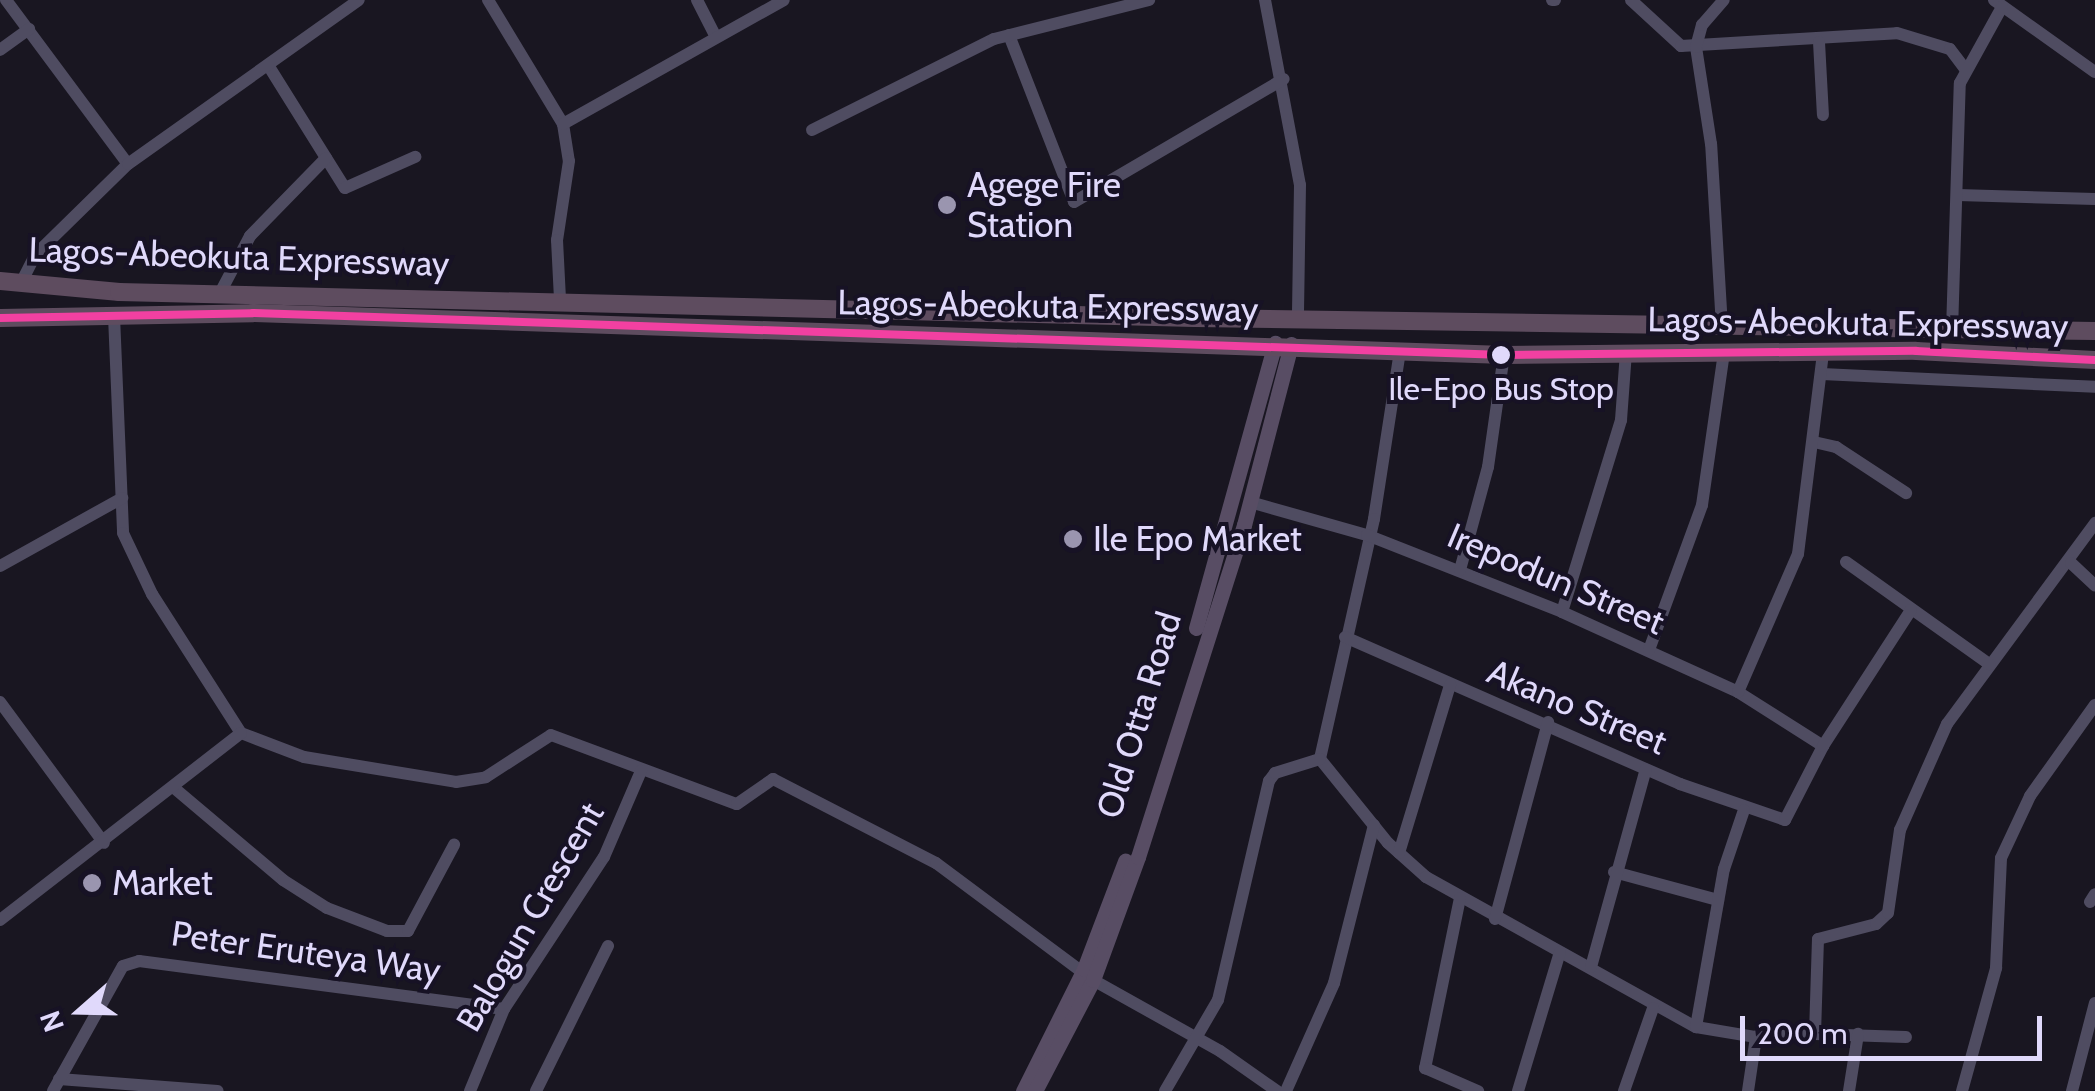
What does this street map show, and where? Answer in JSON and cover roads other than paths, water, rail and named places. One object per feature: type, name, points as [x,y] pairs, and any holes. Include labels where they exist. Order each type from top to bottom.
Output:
[{"type":"highway","name":"Lagos-Abeokuta Expressway","points":[[0,281],[220,293],[1722,327],[1917,341],[2095,360]]},
{"type":"highway","name":"Lagos-Abeokuta Expressway","points":[[0,318],[254,313],[604,330],[1283,344],[1504,355],[1824,353],[1917,341],[1952,331],[2095,331]]},
{"type":"main road","points":[[1088,974],[1250,502],[1283,344]]},
{"type":"main road","name":"Old Otta Road","points":[[1035,1091],[1088,974],[1283,344]]},
{"type":"main road","name":"Old Otta Road","points":[[1023,1091],[1088,974]]},
{"type":"street","points":[[6,0],[128,164]]},
{"type":"street","points":[[20,283],[35,255],[128,164],[359,0]]},
{"type":"street","points":[[488,0],[563,124],[569,161],[557,240],[560,300]]},
{"type":"street","points":[[697,0],[715,34]]},
{"type":"street","points":[[563,124],[649,80],[715,34],[784,0]]},
{"type":"street","points":[[812,130],[1009,35],[1148,0]]},
{"type":"street","points":[[1265,0],[1284,79],[1300,185],[1298,317]]},
{"type":"street","points":[[1631,0],[1672,44],[1696,48],[1906,34],[1956,52],[1965,69]]},
{"type":"street","points":[[1722,327],[1712,160],[1696,48],[1702,26],[1724,0]]},
{"type":"street","points":[[1952,331],[1965,69],[1998,4],[2095,72]]},
{"type":"street","points":[[0,50],[29,28]]},
{"type":"street","points":[[1009,35],[1074,202],[1284,79]]},
{"type":"street","points":[[1819,42],[1823,115]]},
{"type":"street","points":[[268,64],[348,190],[414,158]]},
{"type":"street","points":[[220,293],[250,236],[326,158]]},
{"type":"street","points":[[1958,194],[2095,198]]},
{"type":"street","points":[[114,316],[122,498],[130,556],[240,733],[304,757],[456,782],[486,777],[551,735],[736,804],[773,779],[936,863],[1088,974],[1277,1091]]},
{"type":"street","points":[[1320,759],[1400,351]]},
{"type":"street","points":[[1562,612],[1620,420],[1626,352]]},
{"type":"street","points":[[1649,650],[1698,518],[1724,353]]},
{"type":"street","points":[[1738,692],[1792,577],[1824,353]]},
{"type":"street","points":[[1460,570],[1488,467],[1504,355]]},
{"type":"street","points":[[1822,374],[2095,386]]},
{"type":"street","points":[[1814,442],[1836,447],[1906,493]]},
{"type":"street","points":[[0,566],[122,498]]},
{"type":"street","name":"Irepodun Street","points":[[1250,502],[1366,535],[1562,612],[1738,692],[1823,746]]},
{"type":"street","points":[[1815,1034],[1818,940],[1876,924],[1888,913],[1900,830],[1922,772],[1989,664],[2071,563],[2095,523]]},
{"type":"street","points":[[1846,562],[1989,664]]},
{"type":"street","points":[[2071,563],[2095,585]]},
{"type":"street","points":[[1823,746],[1911,610]]},
{"type":"street","name":"Akano Street","points":[[1345,637],[1744,810],[1789,818],[1823,746]]},
{"type":"street","points":[[1399,854],[1450,685]]},
{"type":"street","points":[[0,702],[104,843]]},
{"type":"street","points":[[1962,1091],[2000,945],[2001,858],[2030,796],[2095,705]]},
{"type":"street","points":[[1496,919],[1548,722]]},
{"type":"street","points":[[0,920],[104,843],[240,733]]},
{"type":"street","points":[[1320,759],[1399,854],[1460,898],[1591,967],[1653,1008],[1696,1027],[1756,1037],[1906,1037]]},
{"type":"street","points":[[1165,1091],[1196,1039],[1230,962],[1269,781],[1320,759]]},
{"type":"street","points":[[1591,967],[1614,872],[1646,769]]},
{"type":"street","name":"Balogun Crescent","points":[[470,1091],[504,1009],[604,857],[641,771]]},
{"type":"street","points":[[173,787],[282,880],[326,908],[387,931],[408,931],[454,845]]},
{"type":"street","points":[[1696,1027],[1718,900],[1744,810]]},
{"type":"street","points":[[1286,1091],[1334,983],[1374,825]]},
{"type":"street","points":[[1614,872],[1718,900]]},
{"type":"street","points":[[1460,898],[1425,1068],[1478,1091]]},
{"type":"street","points":[[536,1091],[608,946]]},
{"type":"street","points":[[1518,1091],[1560,952]]},
{"type":"street","name":"Peter Eruteya Way","points":[[56,1085],[123,966],[139,961],[504,1009]]},
{"type":"street","points":[[2072,1091],[2095,1003]]},
{"type":"street","points":[[1624,1091],[1653,1008]]},
{"type":"street","points":[[1849,1091],[1858,1034]]},
{"type":"street","points":[[1748,1091],[1756,1037]]},
{"type":"street","points":[[56,1085],[218,1091]]},
{"type":"place","name":"Agege Fire Station","points":[[947,205]]},
{"type":"place","name":"Ile-Epo Bus Stop","points":[[1501,355]]},
{"type":"place","name":"Ile Epo Market","points":[[1073,539]]},
{"type":"place","name":"Market","points":[[92,883]]}]
